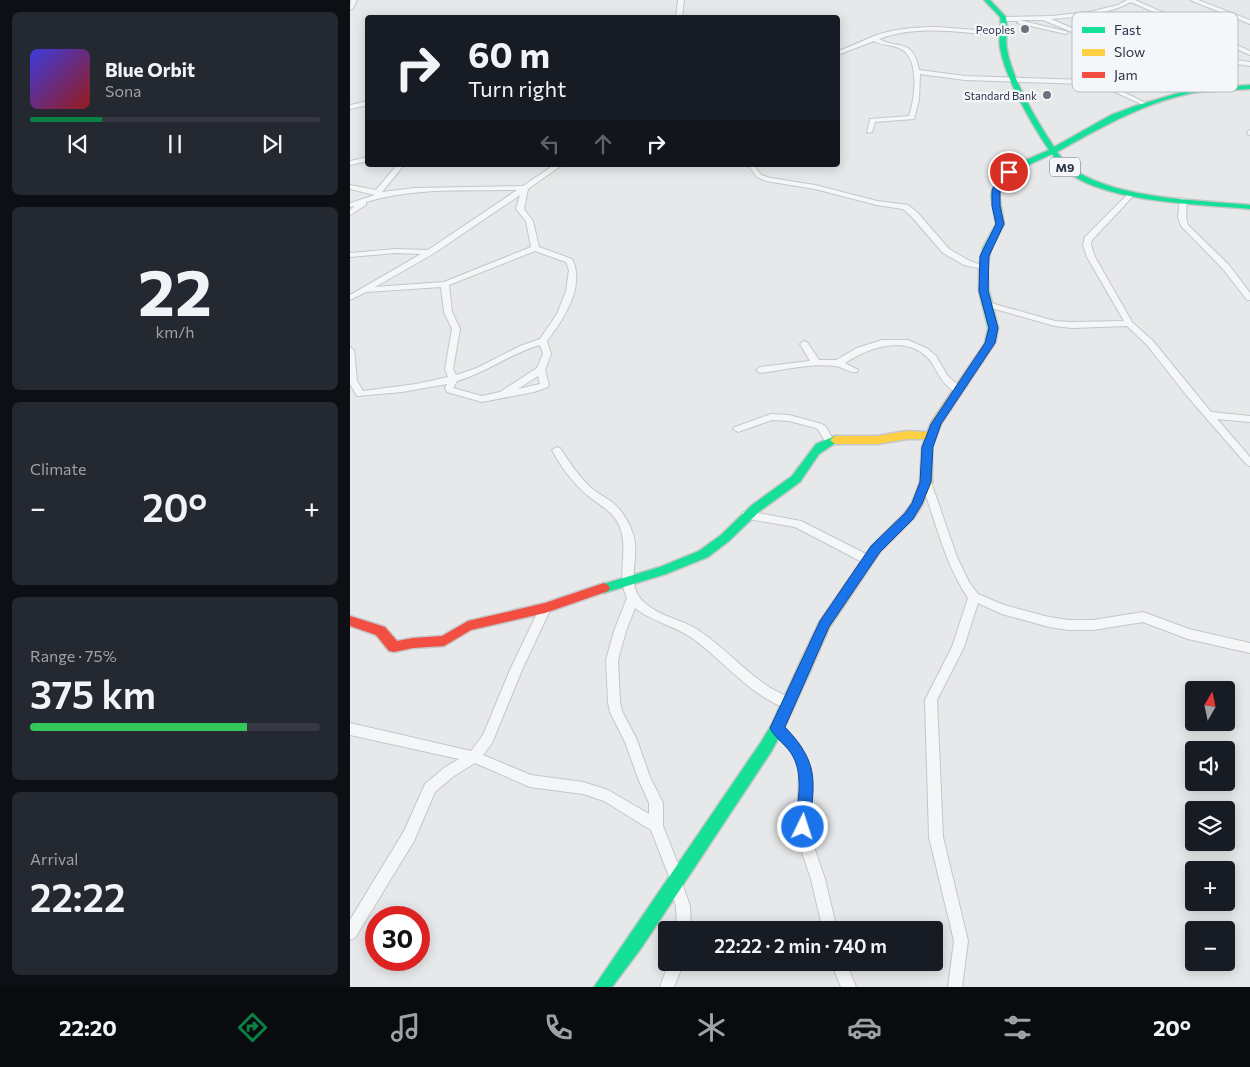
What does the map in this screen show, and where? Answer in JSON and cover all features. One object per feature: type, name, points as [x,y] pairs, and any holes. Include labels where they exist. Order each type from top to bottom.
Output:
[{"type":"street","points":[[350,8],[354,0]]},
{"type":"street","points":[[679,15],[681,0]]},
{"type":"street","points":[[987,0],[1008,19],[1045,29],[1072,32]]},
{"type":"street","points":[[1098,12],[1119,8],[1131,0],[1158,12]]},
{"type":"street","points":[[1193,0],[1227,12]]},
{"type":"street","points":[[1008,19],[1072,14]]},
{"type":"street","points":[[1238,16],[1250,22]]},
{"type":"street","points":[[1041,17],[1072,30]]},
{"type":"street","name":"M9","points":[[1008,19],[1003,46],[1013,78],[1030,114],[1064,167],[1080,178],[1132,193],[1250,207]]},
{"type":"street","points":[[840,52],[874,38],[895,32],[929,28],[1004,34]]},
{"type":"street","points":[[869,132],[872,120],[912,118],[917,100],[918,72],[914,58],[906,49],[878,42],[874,38]]},
{"type":"street","points":[[1238,48],[1250,53]]},
{"type":"street","points":[[918,72],[965,78],[1013,78],[1072,82]]},
{"type":"street","points":[[1119,92],[1145,104]]},
{"type":"street","points":[[602,987],[636,941],[755,766],[778,728],[824,625],[868,560],[884,540],[909,516],[923,493],[926,482],[927,447],[930,436],[990,343],[993,328],[983,286],[983,267],[987,248],[1000,224],[995,195],[1001,180],[1017,168],[1053,151],[1114,117],[1145,104],[1188,92]]},
{"type":"street","points":[[350,107],[365,104]]},
{"type":"street","points":[[350,163],[365,160]]},
{"type":"street","points":[[381,194],[400,167]]},
{"type":"street","points":[[350,298],[430,252],[557,167]]},
{"type":"street","points":[[753,167],[759,176],[768,180],[836,191],[877,203],[905,207],[946,252],[967,263],[983,267]]},
{"type":"street","points":[[350,187],[381,194]]},
{"type":"street","points":[[350,213],[364,202],[381,194],[425,189],[525,188]]},
{"type":"street","points":[[525,188],[520,209],[526,214],[535,248]]},
{"type":"street","points":[[1132,193],[1091,236],[1087,242],[1089,252],[1129,323],[1150,343],[1250,462]]},
{"type":"street","points":[[1183,200],[1182,217],[1185,226],[1226,267],[1250,298]]},
{"type":"street","points":[[350,205],[364,202]]},
{"type":"street","points":[[350,350],[352,374],[360,394],[416,386],[482,369],[516,350],[543,341],[566,303],[571,288],[573,268],[566,258],[535,248],[445,284],[364,290]]},
{"type":"street","points":[[350,255],[396,251],[430,252]]},
{"type":"street","points":[[445,284],[448,312],[456,329],[449,369],[453,378],[449,388],[453,391],[486,399],[543,386],[545,384],[541,370],[547,354],[543,341]]},
{"type":"street","points":[[987,304],[1055,323],[1072,325],[1129,323]]},
{"type":"street","points":[[838,363],[860,350],[874,345],[891,342],[908,343],[925,350],[933,358],[944,377],[958,390]]},
{"type":"street","points":[[804,344],[816,363]]},
{"type":"street","points":[[760,370],[816,363],[838,363],[854,370]]},
{"type":"street","points":[[503,394],[541,370]]},
{"type":"street","points":[[1209,415],[1250,419]]},
{"type":"street","points":[[738,429],[771,417],[789,418],[819,426],[829,441]]},
{"type":"street","points":[[350,621],[380,631],[394,647],[413,643],[444,641],[468,626],[545,608],[705,554],[747,516],[798,478],[806,469],[817,448],[829,441],[842,439],[876,440],[914,434],[930,436]]},
{"type":"street","points":[[557,450],[560,457],[587,490],[614,509],[621,521],[629,537],[627,581],[633,598],[650,613],[691,632],[721,655],[753,685],[788,704]]},
{"type":"street","points":[[926,482],[956,566],[965,585],[974,597],[1002,609],[1049,622],[1069,625],[1093,625],[1143,617],[1188,634],[1250,648]]},
{"type":"street","points":[[747,516],[797,524],[868,560]]},
{"type":"street","points":[[955,987],[961,941],[936,837],[931,700],[958,647],[974,597]]},
{"type":"street","points":[[633,598],[620,631],[612,660],[614,702],[616,712],[629,735],[644,778],[656,802],[656,826],[676,881],[683,906],[684,921]]},
{"type":"street","points":[[350,934],[409,836],[430,788],[449,772],[474,757],[488,739],[516,670],[545,608]]},
{"type":"street","points":[[778,728],[796,749],[805,769],[804,838],[820,884],[828,921]]},
{"type":"street","points":[[350,729],[474,757],[530,781],[551,786],[583,788],[595,791],[624,805],[656,826]]},
{"type":"street","points":[[667,987],[673,971]]},
{"type":"street","points":[[842,971],[849,987]]},
{"type":"traffic: fast","points":[[987,0],[1003,17],[1006,59],[1021,95],[1055,154],[1071,172],[1087,181],[1131,193],[1183,201],[1250,207]]},
{"type":"traffic: fast","points":[[1238,88],[1250,87]]},
{"type":"traffic: fast","points":[[991,338],[993,328],[984,291],[983,267],[987,248],[1000,224],[995,195],[1001,180],[1017,167],[1053,151],[1114,117],[1137,107],[1189,92]]},
{"type":"traffic: fast","points":[[604,588],[677,566],[714,547],[756,508],[796,479],[820,447],[835,440]]},
{"type":"traffic: fast","points":[[602,987],[636,941],[766,747],[777,728],[805,667]]},
{"type":"traffic: slow","points":[[805,667],[824,625],[876,549],[909,516],[917,504],[926,482],[927,447],[936,424],[990,343],[991,338]]},
{"type":"traffic: slow","points":[[835,440],[877,440],[907,435],[930,436]]},
{"type":"traffic: jam","points":[[350,621],[380,631],[394,647],[413,643],[444,641],[468,626],[545,608],[604,588]]},
{"type":"place","name":"Peoples","points":[[1025,29]]},
{"type":"place","name":"Standard Bank","points":[[1047,95]]},
{"type":"route","points":[[803,827],[806,784],[803,761],[796,749],[778,728],[824,625],[876,549],[909,516],[917,504],[926,482],[927,447],[936,424],[972,369],[984,355],[993,336],[993,328],[983,286],[983,267],[987,248],[1000,224],[996,206],[996,190],[1001,180],[1009,172]]}]
